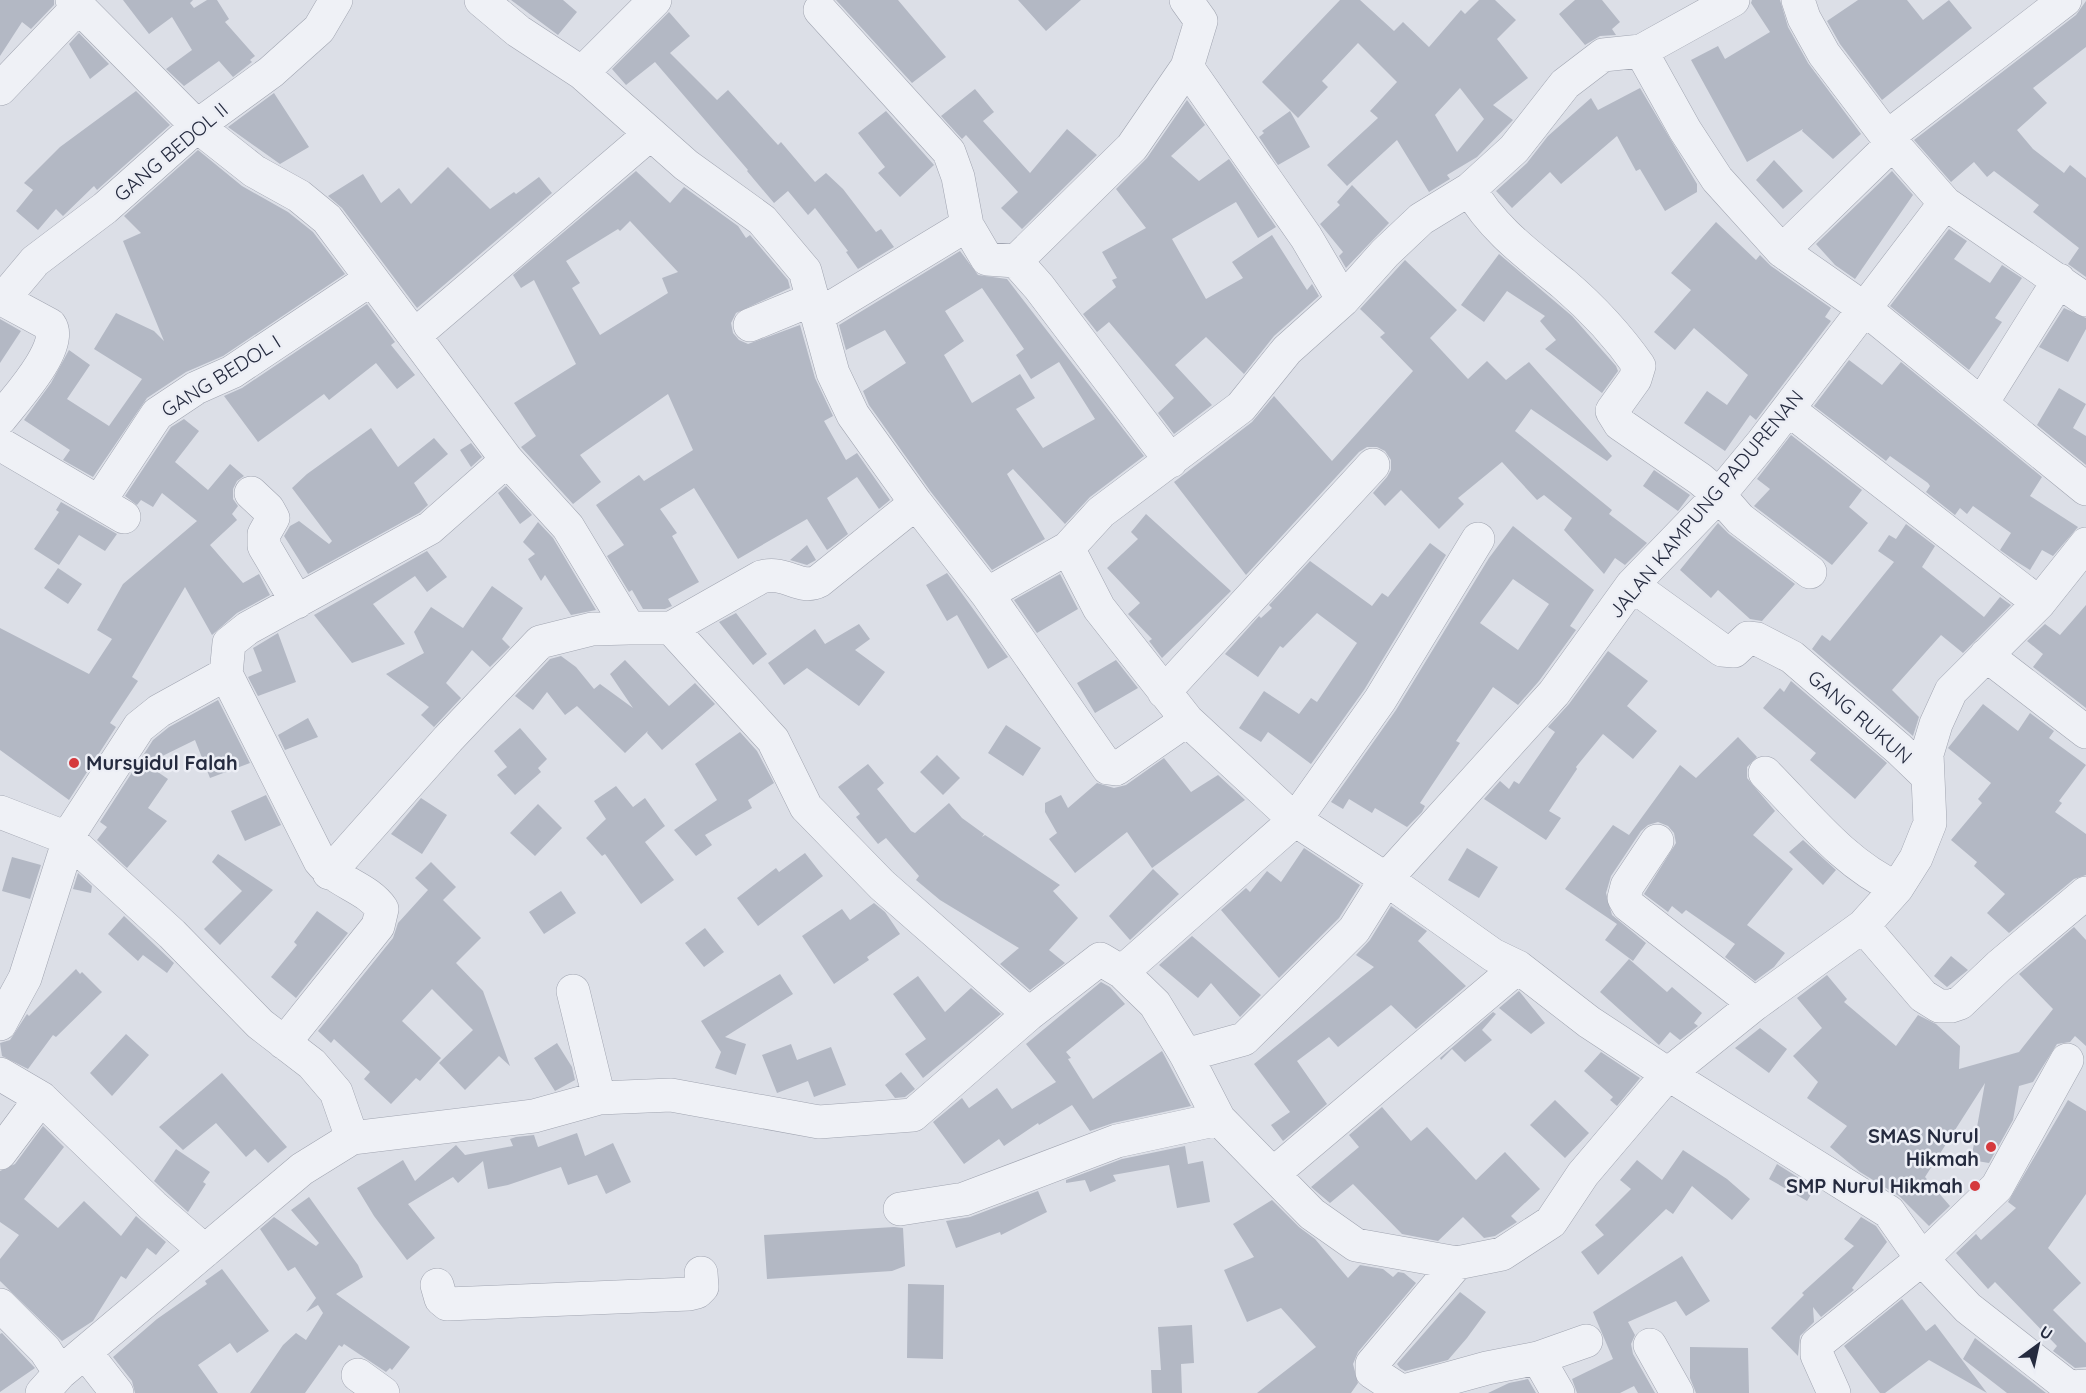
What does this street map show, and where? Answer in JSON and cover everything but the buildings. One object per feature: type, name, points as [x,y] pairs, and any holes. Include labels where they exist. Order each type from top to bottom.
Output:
[{"type":"street","name":"GANG BEDOL II","points":[[1,299],[35,261],[105,208],[197,126],[271,72],[319,29],[336,0]]},
{"type":"street","points":[[481,0],[518,31],[582,73],[620,104],[649,135],[686,165],[762,219],[805,271],[833,373],[853,415],[916,503],[987,594],[1108,768],[1116,769],[1187,720]]},
{"type":"street","points":[[582,73],[655,0]]},
{"type":"street","points":[[1016,261],[1132,147],[1187,67],[1201,21],[1186,0]]},
{"type":"street","points":[[987,594],[1068,548],[1101,512],[1242,407],[1287,350],[1343,300],[1385,253],[1421,219],[1470,189],[1514,149],[1566,84],[1603,54],[1641,51],[1733,0]]},
{"type":"street","points":[[1798,0],[1804,18],[1824,54],[1890,140],[1945,203],[2086,300]]},
{"type":"street","points":[[1782,251],[1890,140],[2065,0]]},
{"type":"street","points":[[0,89],[76,3],[197,126],[254,171],[299,196],[327,219],[507,460],[568,527],[629,628]]},
{"type":"street","points":[[820,10],[949,152],[958,177],[967,225],[987,259],[1016,261],[1171,460]]},
{"type":"street","points":[[1641,51],[1685,130],[1717,179],[1782,251],[1865,309],[2086,489]]},
{"type":"street","points":[[1187,67],[1306,237],[1343,300]]},
{"type":"street","points":[[415,335],[649,135]]},
{"type":"street","points":[[1470,189],[1477,202],[1532,261],[1564,284],[1596,314],[1625,346],[1639,366],[1635,379],[1612,411],[1620,424],[1719,495],[1753,530],[1810,572]]},
{"type":"street","name":"JALAN KAMPUNG PADURENAN","points":[[1186,1055],[1244,1039],[1354,930],[1386,879],[1554,693],[1632,585],[1719,495],[1788,409],[1945,203]]},
{"type":"street","points":[[750,325],[814,308],[967,225]]},
{"type":"street","name":"GANG BEDOL I","points":[[0,444],[112,509],[158,414],[196,388],[232,372],[371,279]]},
{"type":"street","points":[[1982,402],[2059,280]]},
{"type":"street","points":[[0,419],[39,368],[52,344],[53,330],[50,326],[1,299]]},
{"type":"street","points":[[1788,409],[2039,603]]},
{"type":"street","points":[[284,1042],[378,926],[382,909],[376,900],[329,873],[320,861],[226,674],[227,650],[234,637],[430,528],[507,460]]},
{"type":"street","points":[[1164,692],[1373,465]]},
{"type":"street","points":[[251,493],[272,514],[273,519],[263,539],[264,546],[297,602]]},
{"type":"street","points":[[329,873],[448,739],[540,642],[592,629],[671,628],[761,577],[774,573],[812,585],[916,503]]},
{"type":"street","points":[[1122,972],[1295,820],[1380,700],[1478,538]]},
{"type":"street","points":[[51,1383],[302,1169],[352,1138],[534,1116],[599,1098],[671,1095],[819,1122],[912,1115],[1029,1014],[1100,959],[1122,972],[1155,1004],[1186,1055],[1219,1119],[1312,1214],[1356,1245],[1457,1263],[1502,1254],[1551,1222],[1583,1174],[1668,1074],[1755,1004],[1863,926],[1897,888],[1916,858],[1930,823],[1927,754],[1936,724],[1951,692],[2039,603],[2086,544]]},
{"type":"street","points":[[1068,548],[1100,608],[1187,720],[1295,820],[1386,879],[1485,950],[1518,967],[1589,1022],[1888,1212],[1922,1259],[1968,1308],[2070,1388]]},
{"type":"street","name":"GANG RUKUN","points":[[1632,585],[1722,651],[1734,651],[1748,638],[1756,639],[1792,657],[1899,749],[1928,777]]},
{"type":"street","points":[[671,628],[774,740],[806,807],[882,885],[1029,1014]]},
{"type":"street","points":[[1986,655],[2086,732]]},
{"type":"street","points":[[0,1024],[25,978],[67,838],[139,727],[159,711],[226,674]]},
{"type":"street","points":[[1766,772],[1838,848],[1873,877],[1897,888]]},
{"type":"street","points":[[0,812],[67,838],[172,934],[260,1024],[312,1064],[336,1092],[352,1138]]},
{"type":"street","points":[[1657,842],[1627,886],[1624,898],[1628,905],[1755,1004]]},
{"type":"street","points":[[1863,926],[1923,996],[1939,1006],[1951,1006],[1960,1003],[2086,893]]},
{"type":"street","points":[[1273,1174],[1518,967]]},
{"type":"street","points":[[573,991],[599,1098]]},
{"type":"street","points":[[1834,1393],[1817,1355],[1817,1344],[1922,1259],[1997,1187],[2067,1059]]},
{"type":"street","points":[[0,1074],[41,1098],[153,1206],[205,1251]]},
{"type":"street","points":[[0,1153],[41,1098]]},
{"type":"street","points":[[900,1209],[964,1199],[1117,1141],[1219,1119]]},
{"type":"street","points":[[1457,1263],[1372,1364],[1372,1372],[1399,1392],[1487,1368],[1538,1359],[1586,1341]]},
{"type":"street","points":[[437,1285],[441,1299],[447,1304],[570,1286],[689,1294],[697,1292],[702,1287],[701,1273]]},
{"type":"street","points":[[0,1305],[45,1350],[51,1383]]},
{"type":"street","points":[[1650,1345],[1677,1393]]},
{"type":"street","points":[[85,1352],[117,1393]]},
{"type":"street","points":[[1538,1359],[1558,1393]]},
{"type":"place","name":"Mursyidul Falah","points":[[74,763]]},
{"type":"place","name":"SMAS Nurul Hikmah","points":[[1991,1147]]},
{"type":"place","name":"SMP Nurul Hikmah","points":[[1975,1186]]}]
